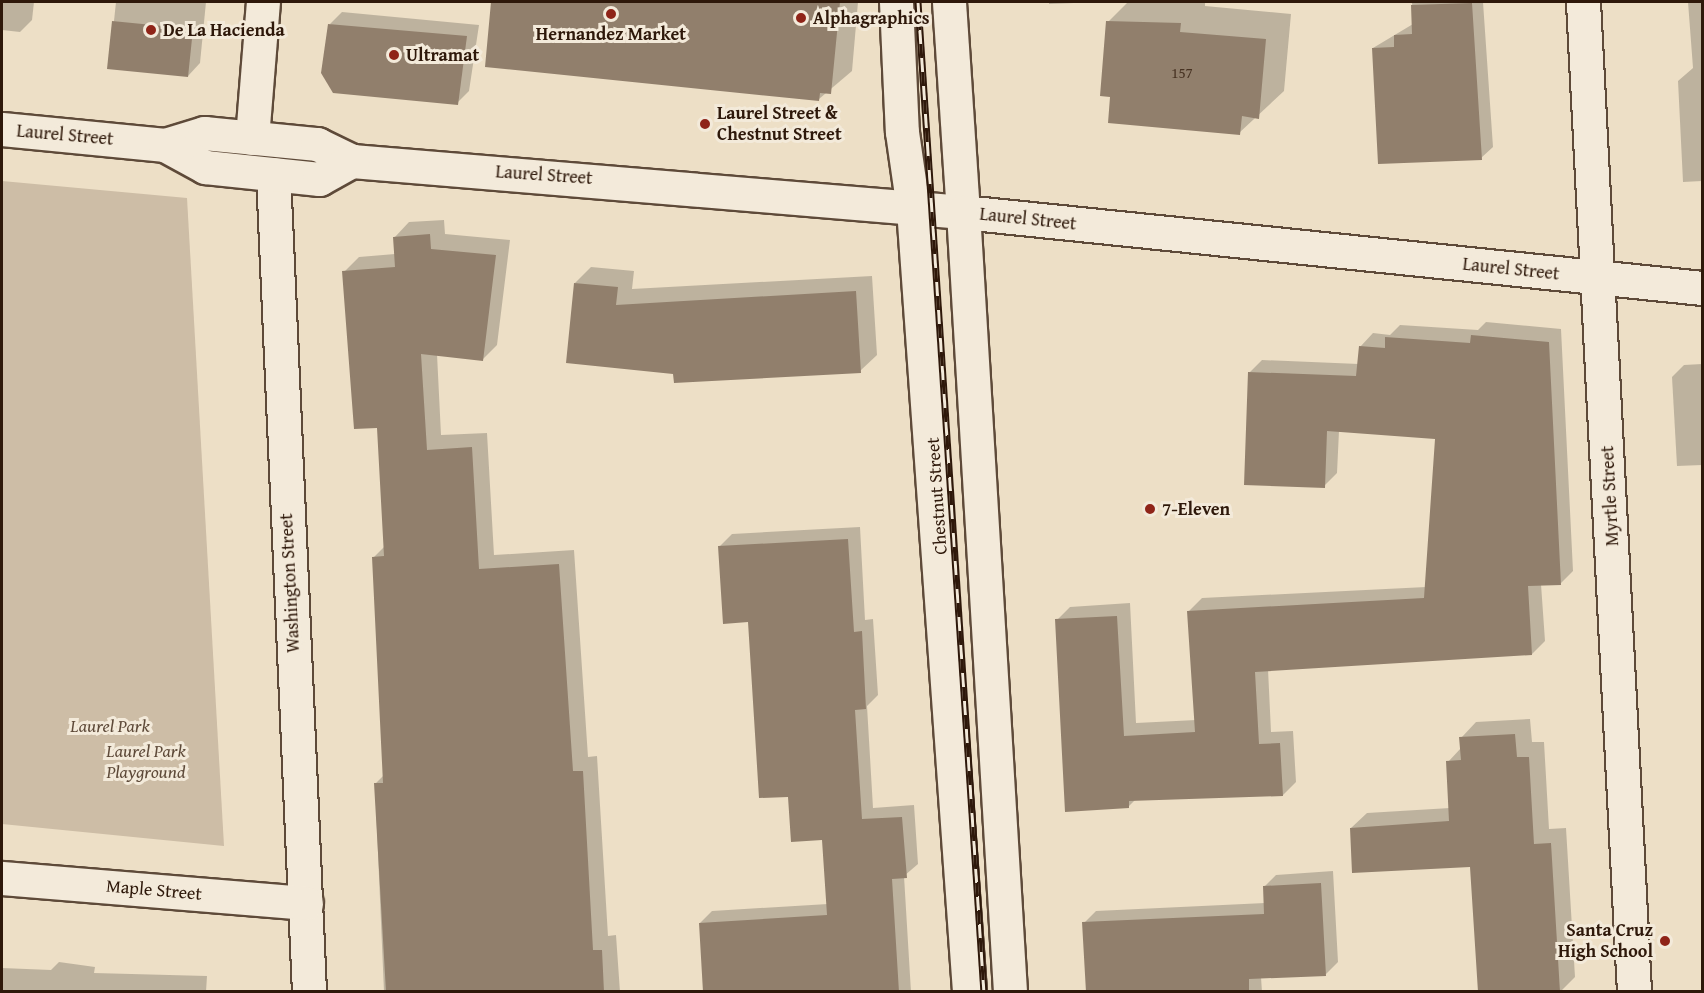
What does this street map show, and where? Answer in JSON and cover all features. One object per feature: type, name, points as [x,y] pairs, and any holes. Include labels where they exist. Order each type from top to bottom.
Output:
[{"type":"main road","points":[[252,138],[263,2]]},
{"type":"main road","name":"Chestnut Street","points":[[897,2],[902,132],[913,208],[969,992]]},
{"type":"main road","points":[[949,2],[1010,992]]},
{"type":"main road","name":"Myrtle Street","points":[[1583,2],[1634,992]]},
{"type":"main road","name":"Laurel Street","points":[[2,129],[165,145],[204,134],[317,144],[352,161],[963,212],[1702,288]]},
{"type":"main road","name":"Laurel Street","points":[[165,145],[206,167],[319,179],[352,161]]},
{"type":"main road","name":"Washington Street","points":[[273,174],[309,992]]},
{"type":"main road","name":"Maple Street","points":[[2,878],[306,903]]},
{"type":"green space","name":"Laurel Park","points":[[2,181],[187,198],[224,846],[2,824]]},
{"type":"building","points":[[491,2],[840,2],[831,94],[820,93],[819,101],[485,67]]},
{"type":"building","points":[[1472,3],[1482,160],[1378,164],[1372,48],[1394,47],[1394,35],[1412,34],[1411,5]]},
{"type":"building","points":[[112,21],[193,29],[188,77],[107,69]]},
{"type":"building","points":[[1106,21],[1181,23],[1180,32],[1266,39],[1259,119],[1242,116],[1240,135],[1108,123],[1110,97],[1100,96]]},
{"type":"building","name":"Ultramat","points":[[328,24],[467,36],[458,105],[333,93],[321,73]]},
{"type":"building","points":[[430,234],[431,249],[496,255],[483,361],[421,354],[427,450],[472,447],[479,569],[559,564],[573,771],[583,771],[593,950],[602,950],[604,992],[386,992],[374,783],[383,783],[372,557],[384,556],[377,428],[354,429],[342,271],[395,267],[393,237]]},
{"type":"building","points":[[574,283],[618,287],[616,305],[856,291],[861,373],[674,383],[673,374],[566,363]]},
{"type":"building","points":[[1471,335],[1549,342],[1561,585],[1528,586],[1532,655],[1255,672],[1259,744],[1280,743],[1283,796],[1129,801],[1129,808],[1065,812],[1055,619],[1117,616],[1124,736],[1195,732],[1187,611],[1424,598],[1435,439],[1327,431],[1325,488],[1244,485],[1248,372],[1356,376],[1359,346],[1385,348],[1385,337],[1470,343]]},
{"type":"building","points":[[848,539],[854,632],[862,631],[866,709],[855,710],[862,819],[902,817],[907,878],[892,879],[899,992],[703,992],[699,923],[827,915],[822,840],[791,842],[788,797],[759,798],[748,622],[723,624],[718,546]]},
{"type":"building","points":[[1515,734],[1517,757],[1529,757],[1534,844],[1551,843],[1560,992],[1478,992],[1470,867],[1352,873],[1350,828],[1449,821],[1446,761],[1461,760],[1459,737]]},
{"type":"building","points":[[1321,883],[1326,976],[1249,979],[1249,992],[1086,992],[1082,922],[1264,914],[1263,886]]},
{"type":"railway","points":[[918,2],[984,992]]},
{"type":"place","name":"Hernandez Market","points":[[611,14]]},
{"type":"place","name":"Alphagraphics","points":[[801,18]]},
{"type":"place","name":"De La Hacienda","points":[[151,30]]},
{"type":"place","name":"Ultramat","points":[[394,55]]},
{"type":"place","name":"Laurel Street & Chestnut Street","points":[[705,124]]},
{"type":"place","name":"7-Eleven","points":[[1150,509]]},
{"type":"place","name":"Santa Cruz High School","points":[[1665,941]]},
{"type":"park label","name":"Laurel Park Playground","points":[[146,762]]}]
